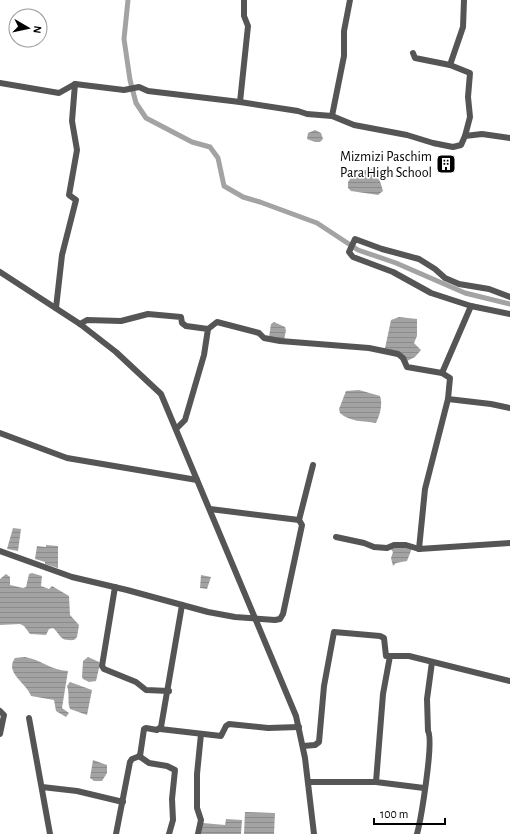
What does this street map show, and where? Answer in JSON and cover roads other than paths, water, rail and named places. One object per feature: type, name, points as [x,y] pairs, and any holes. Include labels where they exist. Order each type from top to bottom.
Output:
[{"type":"street","points":[[240,102],[248,26],[244,16],[244,0]]},
{"type":"street","points":[[332,116],[344,56],[344,31],[350,0]]},
{"type":"street","points":[[450,65],[463,27],[464,0]]},
{"type":"street","points":[[0,83],[59,93],[75,84],[124,90],[139,87],[148,91],[240,102],[298,111],[307,114],[332,116],[354,125],[407,135],[454,147],[461,145],[470,117],[468,97],[470,73],[450,65],[416,58],[413,53]]},
{"type":"street","points":[[56,308],[62,255],[76,200],[70,195],[78,150],[72,121],[75,84]]},
{"type":"street","points":[[465,136],[482,134],[510,138]]},
{"type":"street","points":[[510,296],[489,289],[459,284],[445,278],[435,268],[419,259],[382,249],[355,239],[349,252],[353,257],[393,272],[431,293],[471,306],[510,314]]},
{"type":"street","points":[[0,272],[80,324],[116,352],[161,394],[256,619],[299,727],[303,746],[314,834]]},
{"type":"street","points":[[442,373],[471,306]]},
{"type":"street","points":[[80,324],[87,320],[122,321],[148,314],[182,317],[182,323],[186,326],[208,329]]},
{"type":"street","points":[[176,429],[185,420],[204,355],[208,329],[217,322],[259,333],[264,338],[280,341],[369,348],[401,356],[407,367],[442,373],[450,378],[448,399],[425,489],[419,548]]},
{"type":"street","points":[[448,399],[491,404],[510,408]]},
{"type":"street","points":[[0,433],[67,458],[197,480]]},
{"type":"street","points":[[298,520],[312,465]]},
{"type":"street","points":[[0,551],[72,577],[223,615],[274,620],[282,617],[302,525],[298,520],[210,509]]},
{"type":"street","points":[[336,537],[364,543],[374,547],[387,548],[394,545],[406,545],[419,548],[510,543]]},
{"type":"street","points":[[115,587],[102,666],[108,671],[136,682],[146,690],[169,691]]},
{"type":"street","points":[[160,729],[162,727],[169,691],[182,605]]},
{"type":"street","points":[[303,746],[315,745],[319,742],[324,686],[334,632],[380,636],[385,641],[386,656],[409,656],[454,666],[507,682],[510,681]]},
{"type":"street","points":[[376,782],[383,694],[390,656]]},
{"type":"street","points":[[417,834],[430,736],[428,731],[426,699],[432,662]]},
{"type":"street","points":[[0,711],[4,715],[0,734]]},
{"type":"street","points":[[29,718],[50,834]]},
{"type":"street","points":[[140,756],[144,730],[146,728],[222,736],[226,726],[229,724],[268,728],[299,727]]},
{"type":"street","points":[[198,834],[201,820],[197,808],[197,774],[202,734]]},
{"type":"street","points":[[116,834],[130,762],[132,759],[140,756]]},
{"type":"street","points":[[140,756],[149,763],[168,766],[175,770],[172,799],[173,820],[169,834]]},
{"type":"street","points":[[308,782],[376,782],[424,788]]},
{"type":"street","points":[[42,787],[77,791],[123,802]]},
{"type":"waterway","points":[[128,0],[124,39],[130,80],[136,103],[146,118],[192,142],[210,147],[218,158],[224,186],[243,197],[317,223],[358,250],[396,263],[465,293],[510,304]]},
{"type":"place","name":"Mizmizi Paschim Para High School","points":[[446,164]]}]
